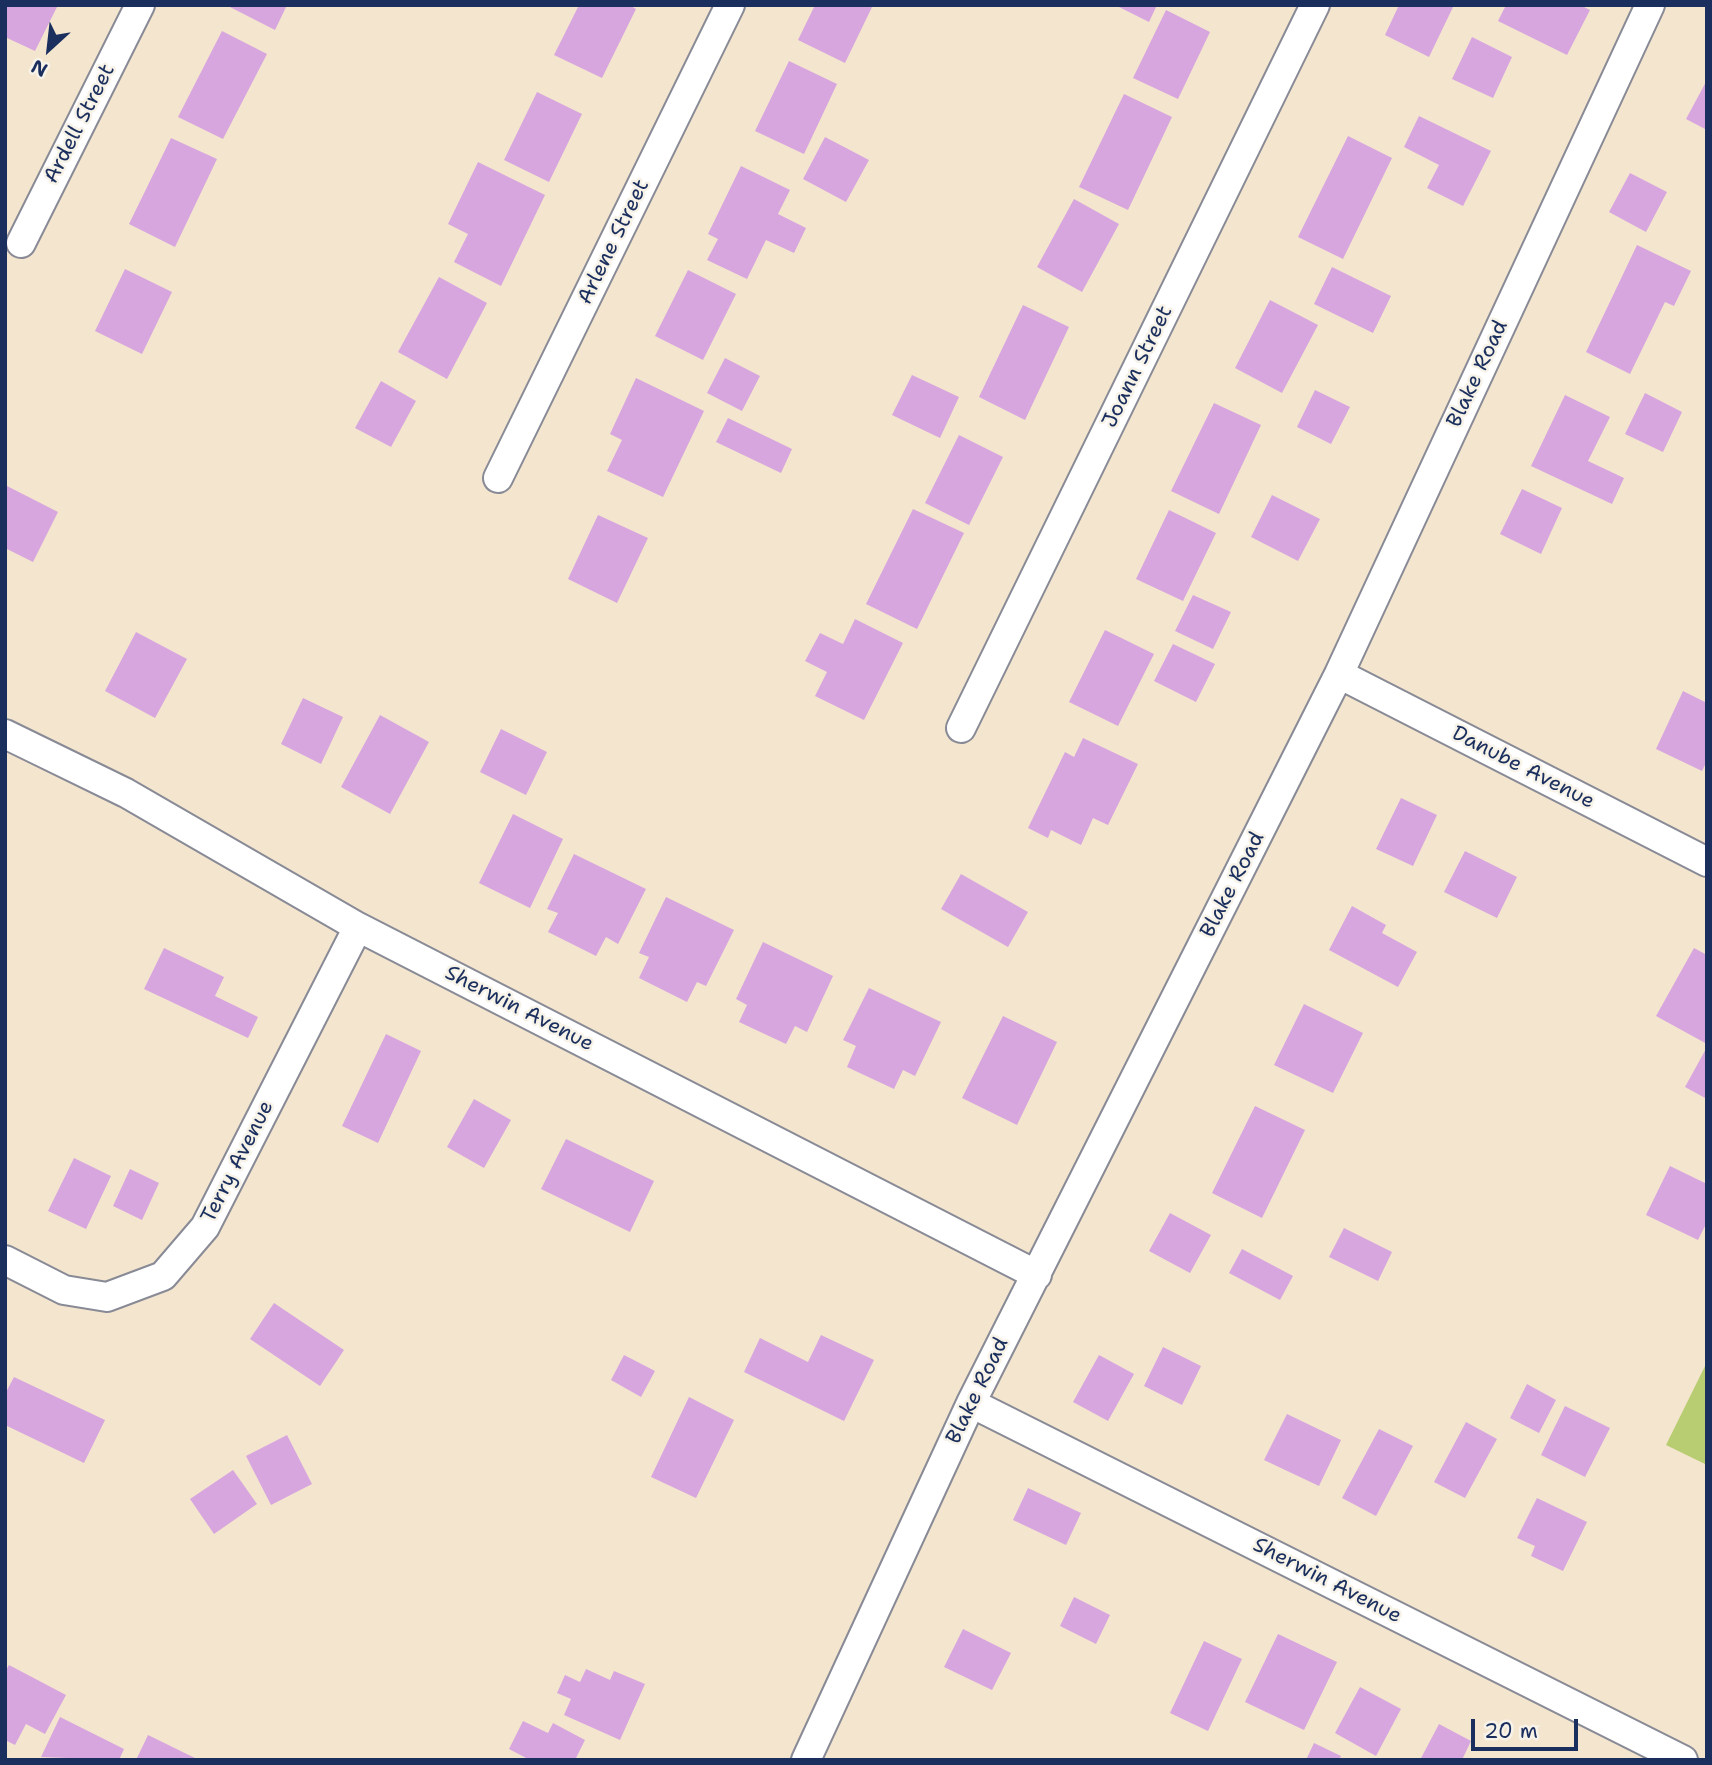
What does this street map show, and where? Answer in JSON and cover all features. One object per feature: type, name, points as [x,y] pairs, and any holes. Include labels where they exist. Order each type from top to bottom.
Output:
[{"type":"street","name":"Ardell Street","points":[[20,243],[140,5]]},
{"type":"street","name":"Arlene Street","points":[[498,478],[730,5]]},
{"type":"street","name":"Joann Street","points":[[961,729],[1315,5]]},
{"type":"street","name":"Blake Road","points":[[806,1760],[971,1403],[1339,674],[1650,5]]},
{"type":"street","name":"Danube Avenue","points":[[1339,674],[1707,862]]},
{"type":"street","name":"Sherwin Avenue","points":[[5,734],[126,793],[358,927],[1037,1275]]},
{"type":"street","name":"Terry Avenue","points":[[5,1260],[64,1290],[107,1297],[163,1276],[205,1227],[358,927]]},
{"type":"street","name":"Sherwin Avenue","points":[[971,1403],[1683,1760]]},
{"type":"green space","points":[[1707,1362],[1707,1465],[1666,1445]]},
{"type":"building","points":[[5,5],[58,5],[35,51],[5,37]]},
{"type":"building","points":[[226,5],[287,5],[275,30]]},
{"type":"building","points":[[579,5],[629,5],[636,9],[602,78],[554,55]]},
{"type":"building","points":[[815,5],[873,5],[845,63],[798,40]]},
{"type":"building","points":[[1115,5],[1157,5],[1149,22]]},
{"type":"building","points":[[1399,5],[1454,5],[1429,57],[1385,35]]},
{"type":"building","points":[[1506,5],[1580,5],[1590,10],[1567,55],[1498,21]]},
{"type":"building","points":[[1166,10],[1210,32],[1178,99],[1133,78]]},
{"type":"building","points":[[222,31],[267,54],[223,139],[178,117]]},
{"type":"building","points":[[1472,37],[1512,57],[1493,98],[1452,79]]},
{"type":"building","points":[[789,61],[837,84],[804,154],[755,131]]},
{"type":"building","points":[[1707,80],[1707,130],[1686,119]]},
{"type":"building","points":[[537,92],[582,114],[549,182],[504,160]]},
{"type":"building","points":[[1124,94],[1172,117],[1128,210],[1079,187]]},
{"type":"building","points":[[1419,116],[1491,151],[1463,206],[1427,188],[1439,165],[1404,147]]},
{"type":"building","points":[[1348,136],[1392,158],[1343,259],[1298,237]]},
{"type":"building","points":[[825,137],[869,160],[846,202],[803,179]]},
{"type":"building","points":[[171,138],[217,159],[175,247],[129,224]]},
{"type":"building","points":[[478,162],[545,195],[501,286],[454,262],[468,234],[448,224]]},
{"type":"building","points":[[741,166],[790,190],[778,214],[806,228],[794,253],[766,240],[747,279],[707,260],[718,239],[708,234]]},
{"type":"building","points":[[1630,173],[1667,192],[1646,232],[1609,212]]},
{"type":"building","points":[[1074,199],[1119,224],[1082,292],[1037,267]]},
{"type":"building","points":[[1637,245],[1691,271],[1674,306],[1665,302],[1630,374],[1586,352]]},
{"type":"building","points":[[1332,267],[1391,296],[1373,333],[1314,304]]},
{"type":"building","points":[[125,269],[172,292],[142,354],[95,331]]},
{"type":"building","points":[[688,270],[736,294],[703,360],[655,336]]},
{"type":"building","points":[[439,277],[487,303],[447,379],[398,352]]},
{"type":"building","points":[[1270,300],[1318,325],[1282,393],[1235,368]]},
{"type":"building","points":[[1023,305],[1069,327],[1025,420],[979,397]]},
{"type":"building","points":[[725,358],[760,376],[742,411],[707,393]]},
{"type":"building","points":[[912,375],[959,397],[940,438],[892,415]]},
{"type":"building","points":[[636,378],[704,411],[663,497],[607,471],[622,440],[610,434]]},
{"type":"building","points":[[381,381],[416,401],[391,447],[355,428]]},
{"type":"building","points":[[1315,390],[1350,407],[1331,444],[1297,427]]},
{"type":"building","points":[[1645,393],[1682,412],[1663,452],[1625,434]]},
{"type":"building","points":[[1565,395],[1610,417],[1588,461],[1624,478],[1612,504],[1531,466]]},
{"type":"building","points":[[1214,403],[1261,425],[1219,514],[1171,491]]},
{"type":"building","points":[[728,418],[792,449],[781,473],[716,442]]},
{"type":"building","points":[[959,435],[1003,457],[969,525],[925,503]]},
{"type":"building","points":[[5,485],[58,512],[33,562],[5,548]]},
{"type":"building","points":[[1522,489],[1562,508],[1541,554],[1500,534]]},
{"type":"building","points":[[1272,495],[1320,519],[1298,561],[1251,537]]},
{"type":"building","points":[[913,509],[964,533],[917,629],[866,604]]},
{"type":"building","points":[[1169,510],[1216,533],[1183,601],[1136,579]]},
{"type":"building","points":[[598,515],[648,538],[617,603],[568,579]]},
{"type":"building","points":[[1193,595],[1231,612],[1213,649],[1175,631]]},
{"type":"building","points":[[855,619],[903,643],[864,720],[815,696],[827,672],[805,661],[820,633],[843,644]]},
{"type":"building","points":[[1105,630],[1154,654],[1118,726],[1069,702]]},
{"type":"building","points":[[136,632],[187,659],[155,718],[105,691]]},
{"type":"building","points":[[1173,644],[1215,664],[1196,702],[1154,681]]},
{"type":"building","points":[[1683,691],[1707,703],[1707,761],[1702,771],[1656,749]]},
{"type":"building","points":[[303,698],[343,717],[321,764],[281,744]]},
{"type":"building","points":[[380,715],[429,742],[390,814],[341,787]]},
{"type":"building","points":[[501,729],[547,752],[526,795],[480,772]]},
{"type":"building","points":[[1083,738],[1138,764],[1108,825],[1093,818],[1081,845],[1051,830],[1048,838],[1028,828],[1065,752],[1074,757]]},
{"type":"building","points":[[1401,798],[1437,815],[1413,866],[1376,849]]},
{"type":"building","points":[[513,814],[563,839],[530,908],[479,883]]},
{"type":"building","points":[[1465,851],[1517,877],[1497,918],[1444,892]]},
{"type":"building","points":[[574,854],[646,889],[618,944],[606,937],[596,956],[548,932],[558,913],[547,909]]},
{"type":"building","points":[[961,874],[1028,912],[1008,947],[941,909]]},
{"type":"building","points":[[666,897],[734,930],[706,986],[697,982],[687,1002],[639,978],[649,957],[639,953]]},
{"type":"building","points":[[1352,906],[1386,925],[1382,933],[1417,952],[1398,987],[1329,950]]},
{"type":"building","points":[[763,942],[833,976],[807,1032],[795,1026],[786,1044],[739,1022],[747,1005],[736,999]]},
{"type":"building","points":[[164,948],[224,977],[215,996],[258,1017],[248,1038],[144,989]]},
{"type":"building","points":[[1694,948],[1707,955],[1707,1044],[1656,1016]]},
{"type":"building","points":[[869,988],[941,1022],[915,1076],[903,1070],[894,1089],[847,1067],[856,1046],[843,1040]]},
{"type":"building","points":[[1304,1004],[1363,1033],[1333,1093],[1274,1065]]},
{"type":"building","points":[[1003,1016],[1057,1042],[1017,1125],[962,1098]]},
{"type":"building","points":[[386,1034],[421,1051],[378,1143],[342,1126]]},
{"type":"building","points":[[1707,1047],[1707,1099],[1685,1087]]},
{"type":"building","points":[[474,1099],[511,1120],[484,1168],[447,1147]]},
{"type":"building","points":[[1255,1106],[1305,1130],[1262,1218],[1212,1193]]},
{"type":"building","points":[[566,1139],[654,1181],[630,1232],[541,1189]]},
{"type":"building","points":[[74,1158],[111,1176],[86,1229],[48,1211]]},
{"type":"building","points":[[1670,1166],[1707,1184],[1707,1222],[1698,1240],[1646,1215]]},
{"type":"building","points":[[130,1169],[159,1183],[142,1220],[113,1206]]},
{"type":"building","points":[[1170,1213],[1211,1235],[1190,1273],[1149,1251]]},
{"type":"building","points":[[1344,1228],[1392,1252],[1378,1281],[1329,1257]]},
{"type":"building","points":[[1242,1249],[1293,1276],[1280,1300],[1229,1273]]},
{"type":"building","points":[[274,1303],[344,1350],[320,1386],[250,1339]]},
{"type":"building","points":[[821,1335],[874,1360],[844,1421],[744,1372],[760,1338],[808,1362]]},
{"type":"building","points":[[1163,1347],[1201,1366],[1182,1405],[1144,1386]]},
{"type":"building","points":[[624,1355],[655,1371],[641,1397],[611,1380]]},
{"type":"building","points":[[1099,1355],[1134,1374],[1108,1421],[1073,1402]]},
{"type":"building","points":[[14,1377],[105,1420],[84,1463],[5,1425],[5,1394]]},
{"type":"building","points":[[1527,1384],[1556,1400],[1539,1433],[1510,1418]]},
{"type":"building","points":[[689,1397],[734,1420],[696,1498],[651,1477]]},
{"type":"building","points":[[1565,1406],[1610,1428],[1585,1477],[1541,1455]]},
{"type":"building","points":[[1287,1414],[1341,1440],[1319,1486],[1264,1460]]},
{"type":"building","points":[[1466,1422],[1497,1439],[1465,1498],[1434,1482]]},
{"type":"building","points":[[1379,1429],[1413,1446],[1376,1516],[1342,1498]]},
{"type":"building","points":[[287,1435],[312,1484],[271,1505],[246,1456]]},
{"type":"building","points":[[233,1470],[257,1504],[214,1534],[190,1499]]},
{"type":"building","points":[[1028,1488],[1081,1513],[1066,1545],[1013,1520]]},
{"type":"building","points":[[1537,1498],[1587,1522],[1563,1571],[1531,1556],[1535,1546],[1517,1538]]},
{"type":"building","points":[[1074,1597],[1110,1615],[1096,1644],[1060,1626]]},
{"type":"building","points":[[963,1629],[1011,1653],[992,1690],[944,1667]]},
{"type":"building","points":[[1278,1634],[1337,1662],[1304,1730],[1245,1702]]},
{"type":"building","points":[[1204,1641],[1242,1659],[1208,1731],[1170,1713]]},
{"type":"building","points":[[9,1665],[66,1695],[45,1734],[26,1724],[15,1745],[5,1740],[5,1672]]},
{"type":"building","points":[[586,1669],[610,1680],[614,1671],[645,1684],[620,1740],[564,1715],[571,1699],[557,1693],[565,1675],[580,1682]]},
{"type":"building","points":[[1360,1687],[1401,1709],[1376,1756],[1335,1733]]},
{"type":"building","points":[[60,1717],[124,1749],[119,1760],[41,1757]]},
{"type":"building","points":[[523,1721],[548,1733],[553,1723],[585,1740],[575,1760],[530,1760],[509,1749]]},
{"type":"building","points":[[1439,1724],[1471,1741],[1462,1760],[1420,1760]]},
{"type":"building","points":[[148,1735],[199,1760],[136,1760]]},
{"type":"building","points":[[1314,1743],[1341,1756],[1339,1760],[1306,1760]]}]
